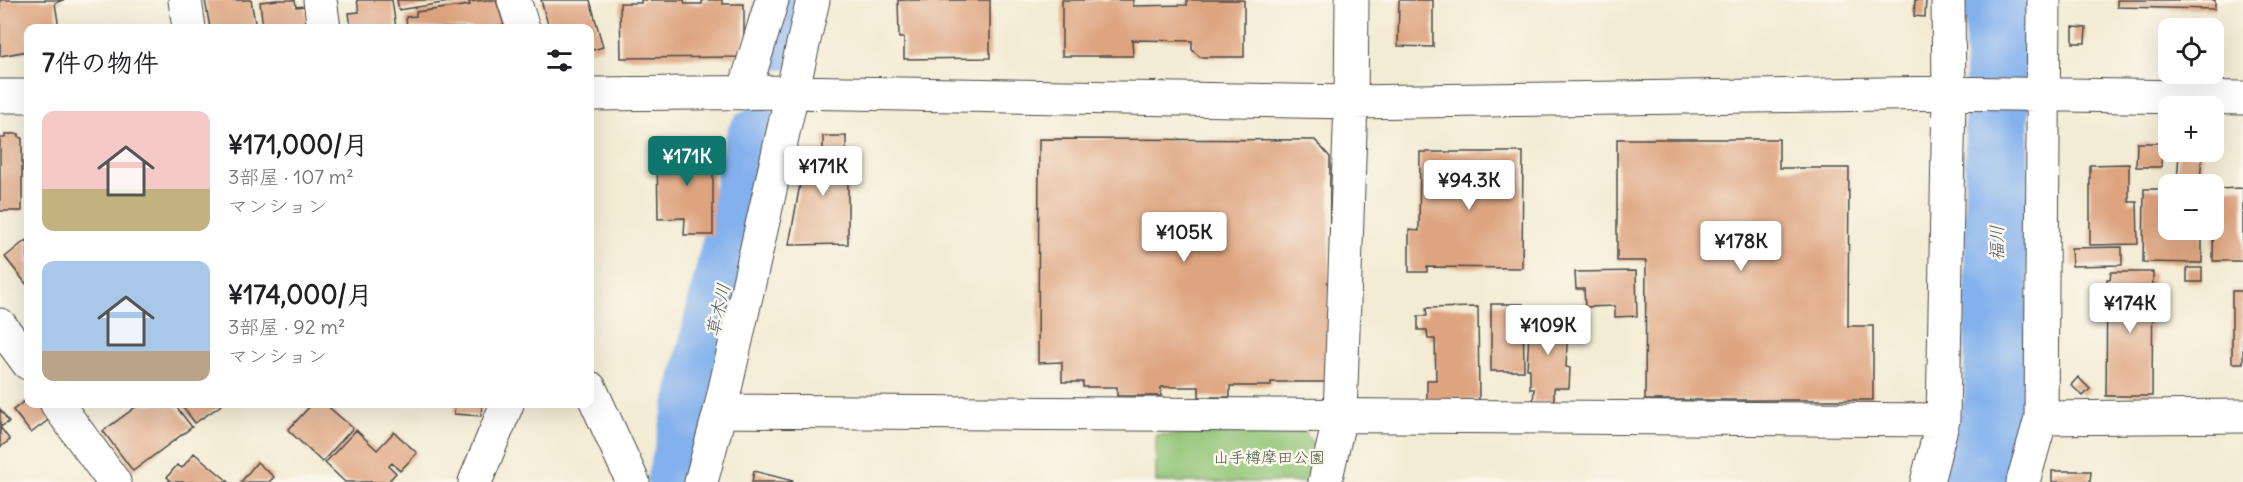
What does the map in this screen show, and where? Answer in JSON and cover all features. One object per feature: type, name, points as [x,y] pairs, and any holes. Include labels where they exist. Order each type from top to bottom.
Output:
[{"type":"street","points":[[185,0],[188,24]]},
{"type":"street","points":[[320,0],[323,24]]},
{"type":"street","points":[[514,0],[522,24]]},
{"type":"street","points":[[744,93],[772,0]]},
{"type":"street","points":[[701,482],[720,411],[813,0]]},
{"type":"street","points":[[1325,482],[1340,416],[1352,102],[1352,0]]},
{"type":"street","points":[[1927,482],[1943,420],[1956,93],[1948,0]]},
{"type":"street","points":[[2024,482],[2041,417],[2038,95],[2044,0]]},
{"type":"street","points":[[594,94],[792,92],[1352,102],[1956,93],[2243,98]]},
{"type":"street","points":[[0,96],[24,96]]},
{"type":"street","points":[[0,325],[24,358]]},
{"type":"street","points":[[594,397],[633,482]]},
{"type":"street","points":[[60,408],[114,482]]},
{"type":"street","points":[[475,482],[505,408]]},
{"type":"street","points":[[720,411],[1943,420]]},
{"type":"street","points":[[2041,417],[2243,416]]},
{"type":"green space","name":"山手樽摩田公園","points":[[1305,432],[1319,453],[1311,482],[1156,482],[1156,435]]},
{"type":"building","points":[[0,0],[64,0],[55,3],[58,24],[24,24],[24,52],[0,56]]},
{"type":"building","points":[[205,0],[251,0],[255,24],[209,24]]},
{"type":"building","points":[[295,0],[296,7],[305,6],[307,24],[263,24],[260,2]]},
{"type":"building","points":[[357,0],[392,0],[395,24],[350,24],[349,13],[359,12]]},
{"type":"building","points":[[397,0],[455,0],[455,1],[399,10]]},
{"type":"building","points":[[496,0],[504,24],[407,24],[406,17],[416,16],[416,12],[470,5],[469,2]]},
{"type":"building","points":[[541,0],[590,0],[603,47],[594,50],[594,24],[548,24]]},
{"type":"building","points":[[641,0],[684,0],[685,4],[702,4],[702,0],[722,0],[723,4],[744,4],[744,57],[621,58],[620,3],[641,3]]},
{"type":"building","points":[[898,0],[990,0],[990,58],[904,59],[904,38],[899,38]]},
{"type":"building","points":[[1062,0],[1133,0],[1133,6],[1187,5],[1187,0],[1244,0],[1244,57],[1200,57],[1192,50],[1192,41],[1132,40],[1133,56],[1062,56]]},
{"type":"building","points":[[1399,0],[1433,0],[1433,47],[1398,46]]},
{"type":"building","points":[[1915,0],[1926,0],[1925,17],[1914,16]]},
{"type":"building","points":[[2117,0],[2215,0],[2215,9],[2117,7]]},
{"type":"building","points":[[2073,27],[2086,28],[2085,43],[2073,43]]},
{"type":"building","points":[[5,134],[19,134],[22,138],[22,211],[0,211],[0,138],[5,138]]},
{"type":"building","points":[[823,136],[846,136],[848,244],[789,245],[806,151],[823,151]]},
{"type":"building","points":[[1039,139],[1315,140],[1330,157],[1329,382],[1271,382],[1271,386],[1230,386],[1230,397],[1199,397],[1199,387],[1161,387],[1161,396],[1117,396],[1117,387],[1083,387],[1083,382],[1062,382],[1062,362],[1038,363]]},
{"type":"building","points":[[1617,139],[1779,139],[1779,168],[1849,168],[1848,326],[1873,326],[1873,400],[1645,400],[1646,261],[1617,261]]},
{"type":"building","points":[[2137,143],[2158,143],[2158,162],[2161,162],[2161,167],[2136,167]]},
{"type":"building","points":[[713,146],[713,235],[684,235],[685,218],[658,219],[657,153],[660,153],[660,147]]},
{"type":"building","points":[[1420,152],[1523,152],[1522,268],[1427,267],[1427,272],[1409,272],[1409,230],[1419,231]]},
{"type":"building","points":[[2178,162],[2201,162],[2201,174],[2177,174]]},
{"type":"building","points":[[2129,164],[2129,202],[2137,202],[2138,244],[2090,245],[2090,165]]},
{"type":"building","points":[[2243,188],[2243,261],[2213,261],[2213,240],[2224,240],[2224,189]]},
{"type":"building","points":[[2144,189],[2158,189],[2158,240],[2202,240],[2202,263],[2143,262]]},
{"type":"building","points":[[24,242],[24,281],[5,257]]},
{"type":"building","points":[[2122,247],[2122,265],[2072,266],[2071,248]]},
{"type":"building","points":[[2187,268],[2202,268],[2202,282],[2187,282]]},
{"type":"building","points":[[1636,271],[1637,316],[1615,317],[1615,306],[1585,307],[1584,289],[1576,289],[1575,272]]},
{"type":"building","points":[[2111,272],[2153,272],[2152,396],[2106,396],[2107,279],[2110,279]]},
{"type":"building","points":[[2232,291],[2243,291],[2243,363],[2232,363]]},
{"type":"building","points":[[1491,304],[1523,304],[1524,371],[1491,371]]},
{"type":"building","points":[[1478,307],[1479,400],[1427,400],[1427,380],[1436,380],[1435,339],[1428,339],[1427,330],[1418,330],[1418,316],[1427,316],[1426,308]]},
{"type":"building","points":[[1530,314],[1561,316],[1561,324],[1568,324],[1566,367],[1570,368],[1569,388],[1554,388],[1554,402],[1533,402],[1534,389],[1530,389],[1530,369],[1527,369]]},
{"type":"building","points":[[2078,377],[2090,389],[2083,396],[2071,385]]},
{"type":"building","points":[[24,401],[24,408],[49,408],[55,415],[31,433],[13,410]]},
{"type":"building","points":[[135,408],[177,408],[192,427],[133,471],[103,431]]},
{"type":"building","points":[[184,408],[217,408],[195,423]]},
{"type":"building","points":[[308,408],[330,408],[353,428],[322,462],[288,430]]},
{"type":"building","points":[[455,408],[482,408],[481,416],[454,414]]},
{"type":"building","points":[[0,409],[9,422],[0,427]]},
{"type":"building","points":[[0,427],[10,440],[0,447]]},
{"type":"building","points":[[356,430],[377,450],[394,432],[417,453],[400,471],[392,463],[389,466],[396,473],[388,482],[345,482],[325,463]]},
{"type":"building","points":[[194,453],[229,482],[168,482],[170,480],[167,477],[177,465],[182,468]]},
{"type":"building","points":[[257,462],[274,477],[269,482],[241,482]]},
{"type":"building","points":[[754,471],[793,481],[793,482],[752,482]]},
{"type":"building","points":[[2052,471],[2091,471],[2090,482],[2052,482]]},
{"type":"waterway","name":"草木川","points":[[780,38],[788,0]]},
{"type":"waterway","name":"福川","points":[[1973,482],[1996,403],[1997,0]]},
{"type":"waterway","name":"草木川","points":[[679,482],[758,139]]}]
